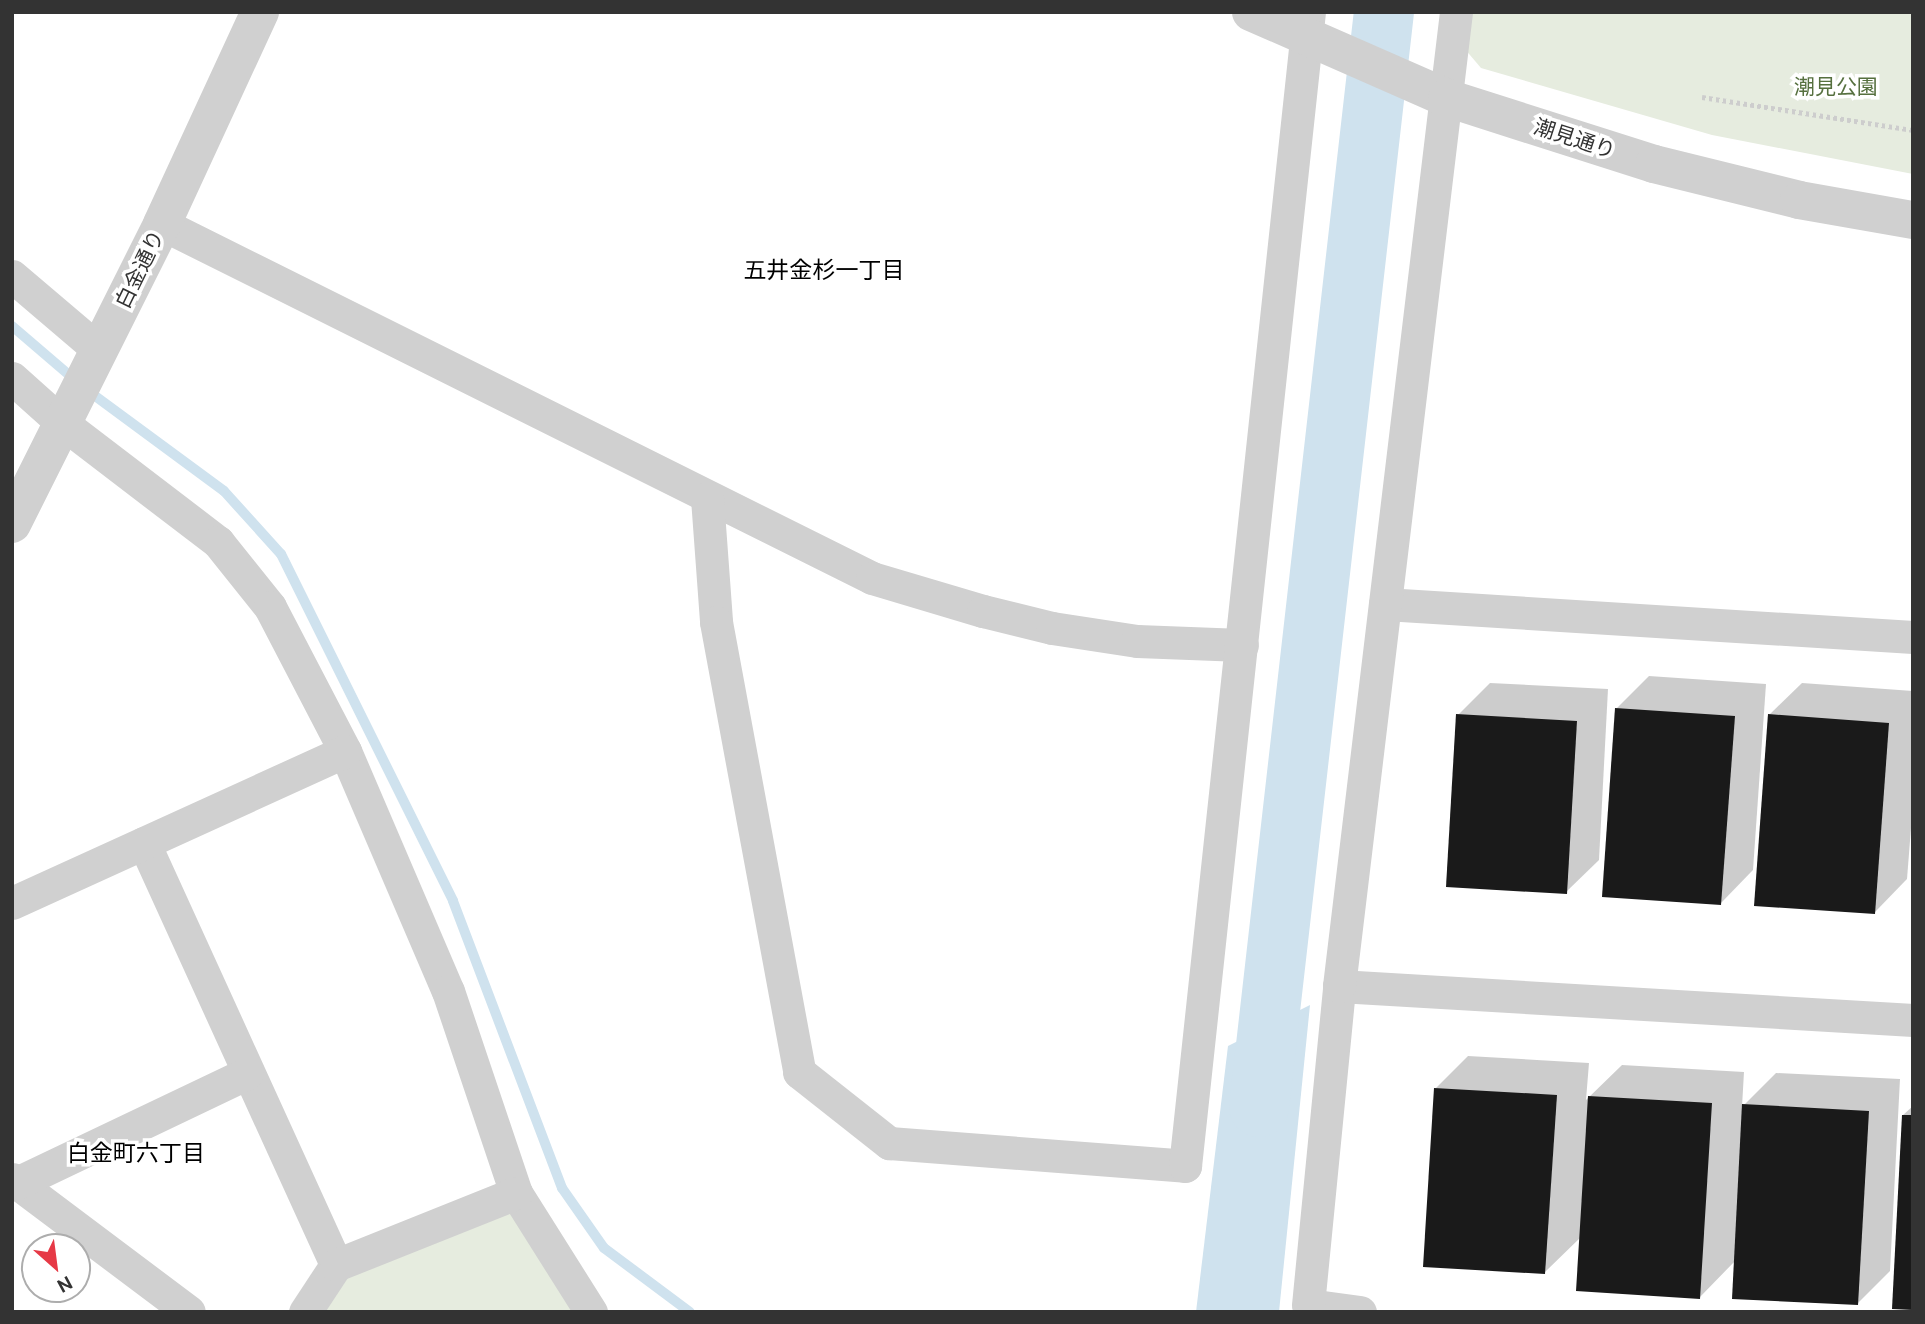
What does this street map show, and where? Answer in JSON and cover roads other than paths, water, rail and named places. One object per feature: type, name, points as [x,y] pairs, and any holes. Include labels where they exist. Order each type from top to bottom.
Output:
[{"type":"street","name":"白金通り","points":[[12,524],[162,224],[260,12]]},
{"type":"street","name":"潮見通り","points":[[1251,12],[1308,25],[1447,98],[1654,164],[1799,200],[1913,220]]},
{"type":"street","points":[[1360,1312],[1308,1305],[1339,986],[1456,12]]},
{"type":"street","points":[[707,498],[716,622],[800,1072],[889,1143],[1185,1166],[1308,25]]},
{"type":"street","points":[[162,224],[872,578],[982,611],[1052,628],[1137,641],[1242,645]]},
{"type":"street","points":[[12,276],[99,350]]},
{"type":"street","points":[[12,378],[61,422],[218,542],[270,607],[345,751],[448,991],[516,1193],[591,1312]]},
{"type":"street","points":[[1385,604],[1913,637]]},
{"type":"street","points":[[12,903],[345,751]]},
{"type":"street","points":[[144,843],[246,1074],[336,1265]]},
{"type":"street","points":[[1339,986],[1913,1020]]},
{"type":"street","points":[[188,1312],[15,1181],[246,1074]]},
{"type":"street","points":[[305,1312],[336,1265],[516,1193]]},
{"type":"water","points":[[1310,1005],[1279,1312],[1196,1312],[1228,1046]]},
{"type":"waterway","points":[[1259,1107],[1384,12]]},
{"type":"waterway","points":[[12,326],[75,380]]},
{"type":"waterway","points":[[87,390],[224,491],[281,554],[453,901],[562,1188],[604,1248],[690,1312]]},
{"type":"district","name":"五井金杉一丁目","points":[[824,270]]},
{"type":"district","name":"白金町六丁目","points":[[136,1153]]},
{"type":"park label","name":"潮見公園","points":[[1836,86]]}]
